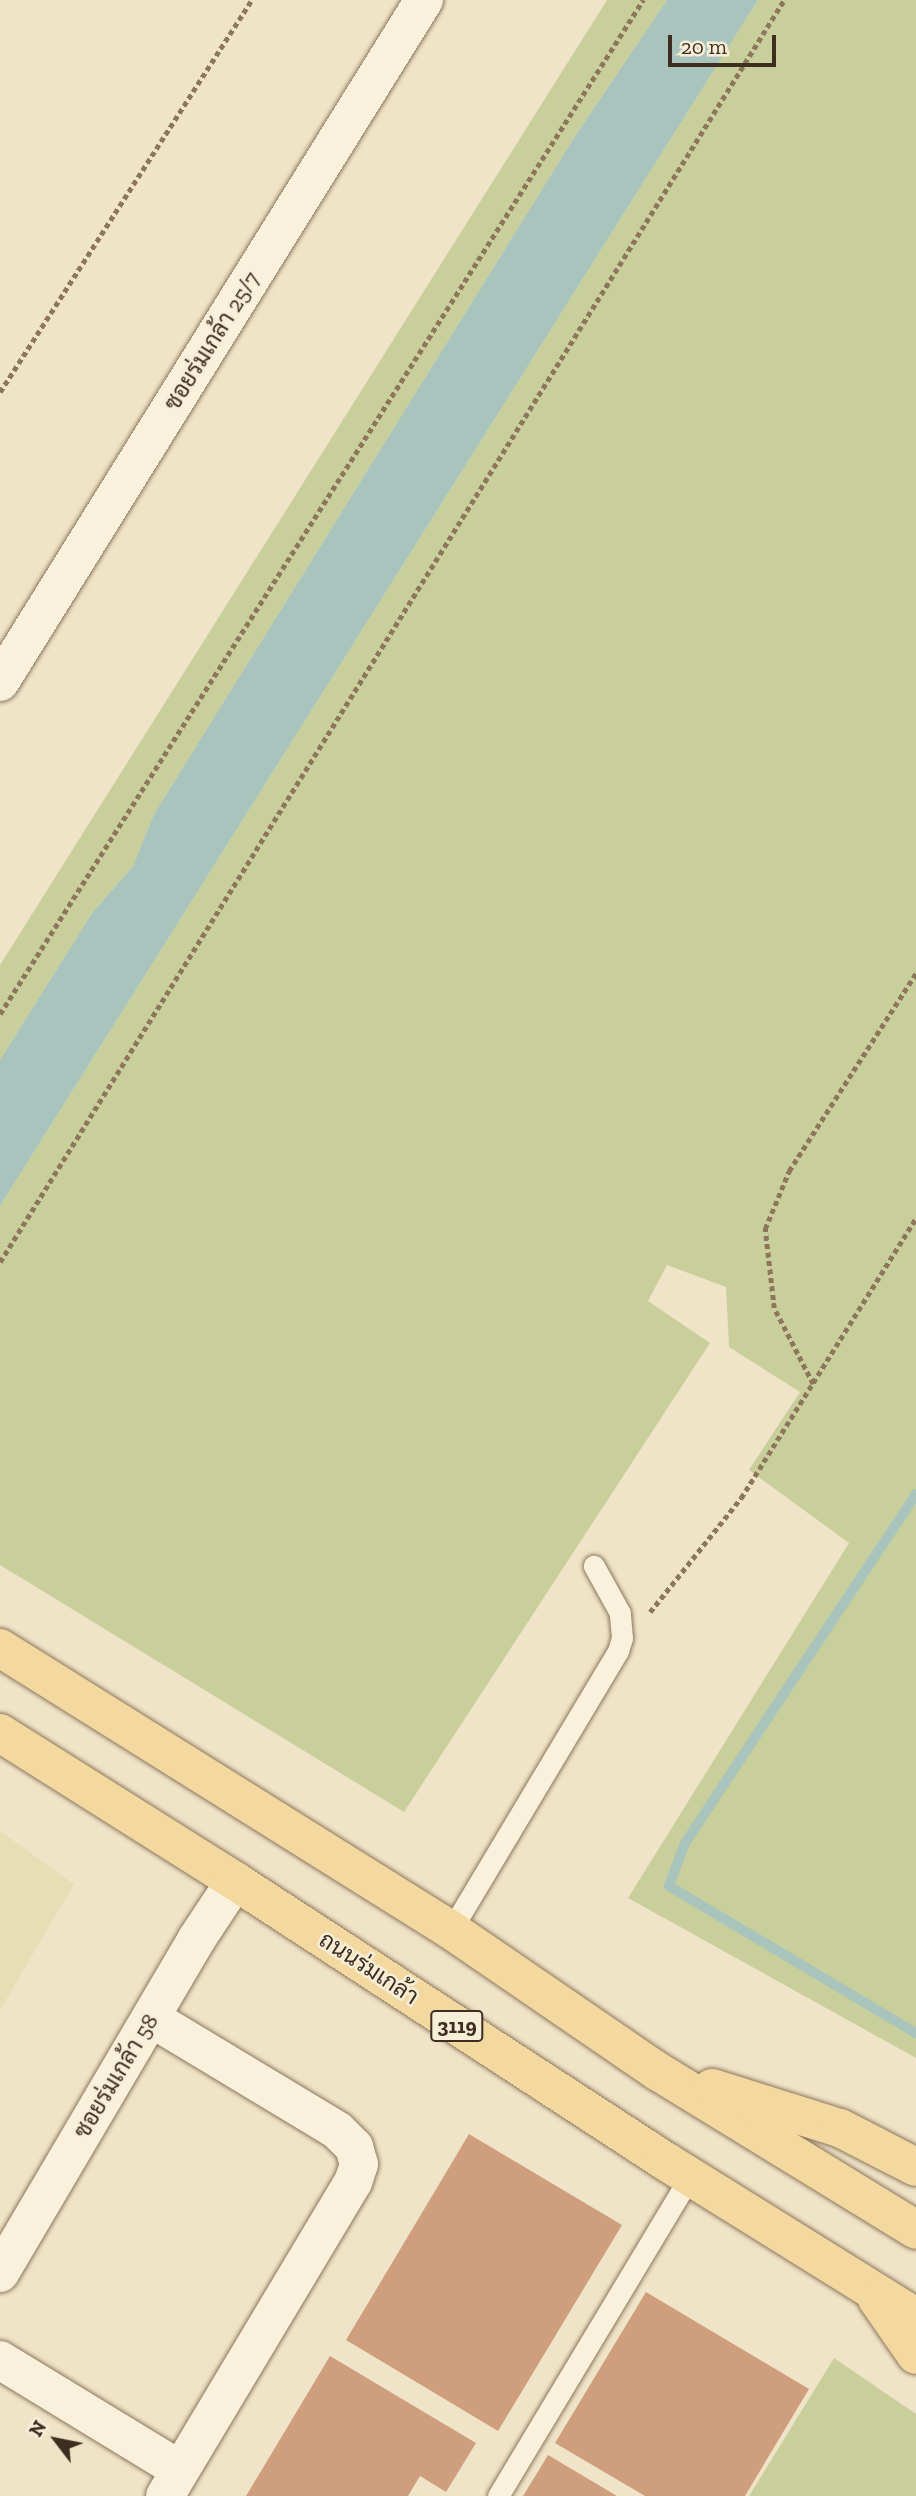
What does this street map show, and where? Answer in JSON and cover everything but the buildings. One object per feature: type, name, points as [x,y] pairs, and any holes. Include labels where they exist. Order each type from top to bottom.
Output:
[{"type":"main road","points":[[0,1648],[451,1930],[657,2071],[916,2230]]},
{"type":"main road","name":"ถนนร่มเกล้า","points":[[0,1733],[235,1881],[690,2177],[916,2316]]},
{"type":"main road","points":[[657,2071],[840,2128],[916,2167]]},
{"type":"main road","points":[[870,2288],[916,2355]]},
{"type":"street","name":"ซอยร่มเกล้า 25/7","points":[[0,682],[424,0]]},
{"type":"street","name":"ซอยร่มเกล้า 58","points":[[0,2273],[235,1881]]},
{"type":"street","points":[[0,2360],[172,2483],[354,2182],[359,2164],[354,2147],[338,2131],[151,2018]]},
{"type":"lane","points":[[451,1930],[618,1651],[622,1638],[620,1613],[594,1566]]},
{"type":"lane","points":[[498,2496],[690,2177]]},
{"type":"path","points":[[0,392],[251,0]]},
{"type":"path","points":[[0,1014],[643,0]]},
{"type":"path","points":[[0,1262],[785,0]]},
{"type":"path","points":[[813,1384],[774,1308],[765,1229],[789,1171],[916,973]]},
{"type":"path","points":[[618,1651],[741,1498],[916,1218]]},
{"type":"shaded area","points":[[0,1831],[74,1884],[0,2010]]},
{"type":"green space","points":[[607,0],[667,0],[577,133],[154,814],[133,866],[92,913],[0,1060],[0,965]]},
{"type":"green space","points":[[758,0],[916,0],[916,2058],[628,1898],[849,1543],[749,1470],[800,1392],[729,1347],[726,1287],[667,1265],[648,1301],[710,1343],[404,1812],[0,1565],[0,1206]]},
{"type":"green space","points":[[834,2358],[916,2414],[916,2496],[749,2496]]},
{"type":"water","points":[[667,0],[758,0],[0,1206],[0,1060],[92,913],[133,866],[154,814],[577,133]]},
{"type":"waterway","points":[[916,1494],[685,1843],[669,1886],[916,2033]]}]
